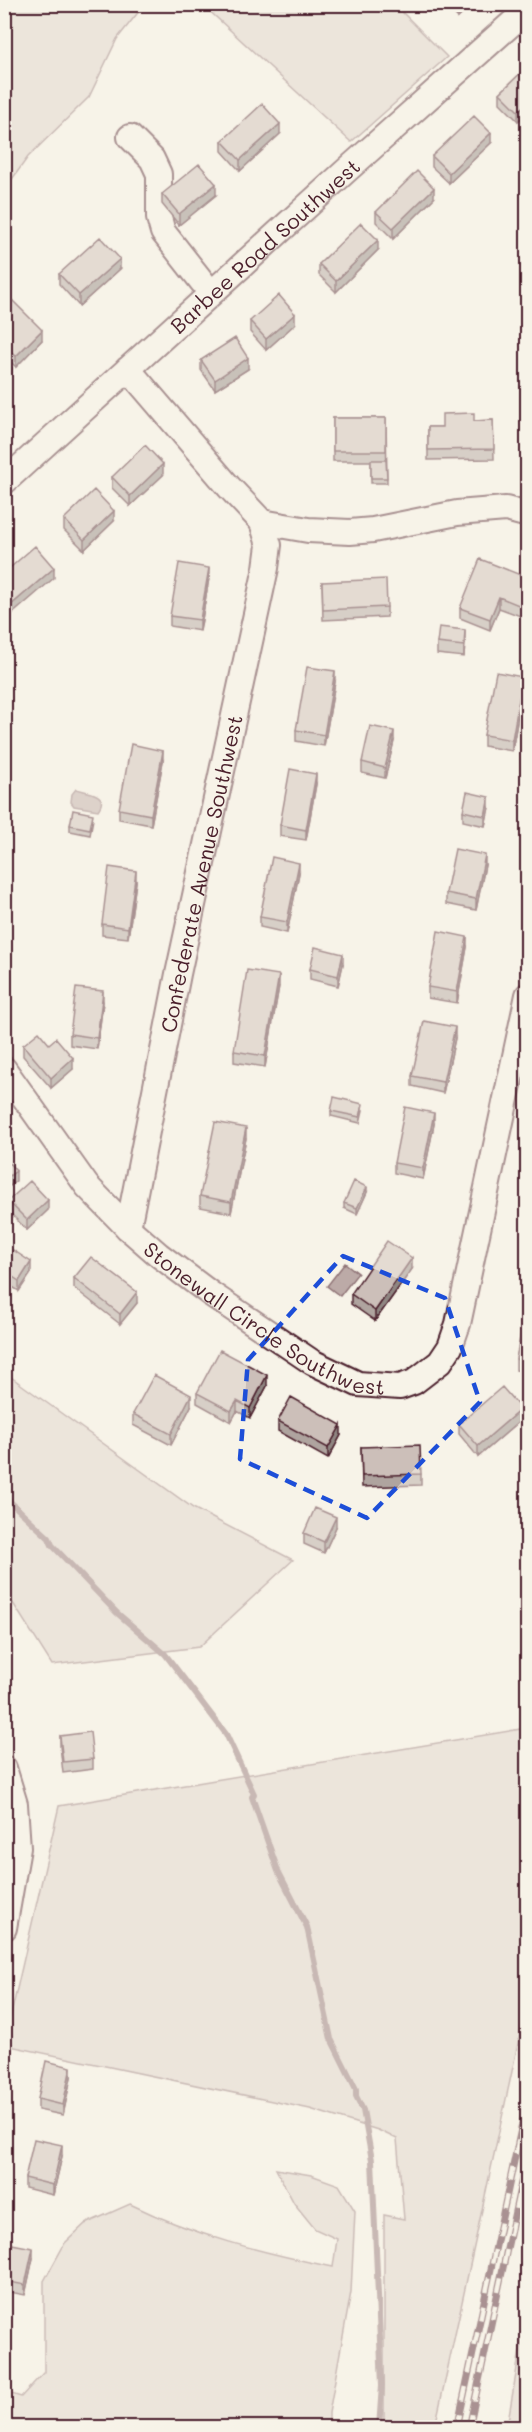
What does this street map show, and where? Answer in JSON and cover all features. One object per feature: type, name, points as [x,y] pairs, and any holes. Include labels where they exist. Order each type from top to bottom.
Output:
[{"type":"street","name":"Barbee Road Southwest","points":[[4,482],[528,9]]},
{"type":"street","points":[[130,137],[152,159],[159,174],[159,218],[163,232],[211,293]]},
{"type":"street","points":[[128,369],[229,488],[262,522],[308,530],[350,532],[373,530],[457,513],[506,508],[528,515]]},
{"type":"street","name":"Confederate Avenue Southwest","points":[[128,1228],[178,974],[266,568],[269,545],[262,522]]},
{"type":"street","name":"Stonewall Circle Southwest","points":[[4,1069],[87,1186],[128,1228],[159,1255],[211,1294],[312,1362],[358,1384],[400,1387],[414,1382],[440,1362],[450,1347],[458,1324],[528,995]]},
{"type":"street","points":[[4,1768],[15,1804],[18,1848],[4,1928]]},
{"type":"highlighted area","points":[[343,1256],[445,1298],[480,1402],[367,1518],[240,1459],[248,1360]]},
{"type":"shaded area","points":[[5,4],[144,5],[117,39],[89,97],[28,157],[5,189]]},
{"type":"shaded area","points":[[203,5],[395,5],[447,57],[351,142]]},
{"type":"shaded area","points":[[76,789],[99,797],[101,805],[98,810],[74,806],[71,802],[72,794]]},
{"type":"shaded area","points":[[345,1263],[358,1273],[340,1296],[327,1286]]},
{"type":"shaded area","points":[[4,1372],[193,1508],[293,1560],[199,1647],[52,1665],[13,1603],[5,1598]]},
{"type":"shaded area","points":[[527,1728],[527,2002],[435,2427],[384,2427],[384,2215],[404,2219],[397,2139],[378,2130],[310,2109],[5,2045],[5,2041],[59,1806]]},
{"type":"shaded area","points":[[276,2169],[311,2175],[339,2185],[355,2211],[351,2292],[329,2413],[329,2427],[5,2427],[5,2392],[21,2397],[44,2372],[44,2281],[65,2243],[85,2224],[130,2204],[179,2225],[229,2242],[333,2267],[337,2239],[315,2229],[294,2203]]},
{"type":"shaded area","points":[[527,2309],[527,2427],[507,2427]]},
{"type":"building","points":[[528,66],[528,102],[518,111],[500,93]]},
{"type":"building","points":[[262,104],[280,124],[240,160],[222,141]]},
{"type":"building","points":[[474,116],[491,133],[449,173],[432,156]]},
{"type":"building","points":[[199,164],[216,184],[179,214],[162,194]]},
{"type":"building","points":[[417,171],[434,188],[393,228],[376,212]]},
{"type":"building","points":[[361,223],[378,240],[336,281],[319,264]]},
{"type":"building","points":[[100,237],[120,259],[79,295],[59,274]]},
{"type":"building","points":[[279,295],[295,314],[266,339],[250,321]]},
{"type":"building","points":[[11,299],[42,330],[16,356],[4,345],[4,306]]},
{"type":"building","points":[[235,338],[248,358],[215,380],[201,360]]},
{"type":"building","points":[[4,361],[12,368],[4,375]]},
{"type":"building","points":[[474,413],[474,421],[493,420],[494,449],[428,450],[428,427],[442,427],[442,414]]},
{"type":"building","points":[[333,418],[386,418],[386,451],[333,451]]},
{"type":"building","points":[[145,445],[163,464],[130,496],[112,477]]},
{"type":"building","points":[[371,460],[386,460],[387,478],[371,478]]},
{"type":"building","points":[[94,490],[114,511],[84,540],[64,519]]},
{"type":"building","points":[[35,546],[54,568],[4,611],[4,573]]},
{"type":"building","points":[[480,559],[528,578],[526,608],[499,597],[490,619],[460,608]]},
{"type":"building","points":[[179,563],[209,568],[200,620],[170,616]]},
{"type":"building","points":[[386,579],[387,607],[323,610],[322,582]]},
{"type":"building","points":[[439,627],[465,630],[464,646],[437,643]]},
{"type":"building","points":[[307,667],[335,671],[324,735],[296,730]]},
{"type":"building","points":[[496,672],[523,677],[512,740],[484,735]]},
{"type":"building","points":[[370,726],[394,731],[385,768],[362,762]]},
{"type":"building","points":[[131,744],[163,751],[151,815],[119,809]]},
{"type":"building","points":[[290,769],[316,774],[306,830],[280,825]]},
{"type":"building","points":[[467,792],[489,797],[485,816],[463,811]]},
{"type":"building","points":[[73,810],[93,814],[90,829],[70,825]]},
{"type":"building","points":[[455,849],[485,855],[476,899],[446,893]]},
{"type":"building","points":[[272,857],[299,863],[287,922],[260,917]]},
{"type":"building","points":[[109,867],[136,871],[128,928],[102,924]]},
{"type":"building","points":[[438,931],[467,937],[457,992],[428,987]]},
{"type":"building","points":[[315,947],[343,954],[338,976],[310,969]]},
{"type":"building","points":[[247,970],[279,975],[265,1056],[234,1051]]},
{"type":"building","points":[[76,988],[103,991],[97,1038],[70,1034]]},
{"type":"building","points":[[424,1021],[455,1027],[443,1082],[412,1076]]},
{"type":"building","points":[[39,1032],[49,1044],[56,1038],[73,1058],[51,1078],[23,1045]]},
{"type":"building","points":[[334,1097],[363,1104],[360,1117],[331,1111]]},
{"type":"building","points":[[405,1107],[434,1113],[423,1168],[394,1163]]},
{"type":"building","points":[[215,1122],[246,1128],[231,1202],[200,1196]]},
{"type":"building","points":[[4,1157],[16,1171],[4,1180]]},
{"type":"building","points":[[30,1181],[48,1200],[27,1220],[8,1201]]},
{"type":"building","points":[[354,1181],[367,1187],[357,1208],[344,1203]]},
{"type":"building","points":[[387,1241],[412,1258],[375,1311],[351,1294]]},
{"type":"building","points":[[13,1250],[31,1262],[19,1281],[4,1271],[4,1263]]},
{"type":"building","points":[[91,1257],[137,1292],[120,1314],[74,1278]]},
{"type":"building","points":[[526,1305],[528,1306],[528,1362],[516,1359]]},
{"type":"building","points":[[220,1350],[267,1375],[250,1408],[237,1401],[231,1411],[197,1393]]},
{"type":"building","points":[[154,1375],[191,1395],[171,1434],[133,1414]]},
{"type":"building","points":[[502,1387],[521,1409],[478,1446],[459,1424]]},
{"type":"building","points":[[291,1397],[341,1425],[328,1448],[278,1421]]},
{"type":"building","points":[[420,1445],[421,1474],[362,1476],[361,1447]]},
{"type":"building","points":[[315,1508],[336,1517],[324,1542],[304,1533]]},
{"type":"building","points":[[4,1620],[10,1624],[4,1632]]},
{"type":"building","points":[[90,1732],[93,1759],[63,1762],[60,1736]]},
{"type":"building","points":[[46,2061],[71,2067],[63,2105],[38,2099]]},
{"type":"building","points":[[34,2139],[62,2145],[53,2185],[25,2178]]},
{"type":"building","points":[[7,2243],[33,2248],[25,2285],[4,2281],[4,2254]]},
{"type":"waterway","points":[[4,1496],[49,1538],[52,1545],[117,1613],[165,1654],[226,1734],[254,1794],[252,1797],[278,1871],[307,1927],[331,2039],[356,2089],[356,2096],[363,2110],[372,2160],[382,2385],[379,2428]]},
{"type":"railway","points":[[457,2428],[528,2096]]},
{"type":"railway","points":[[469,2428],[528,2150]]}]
